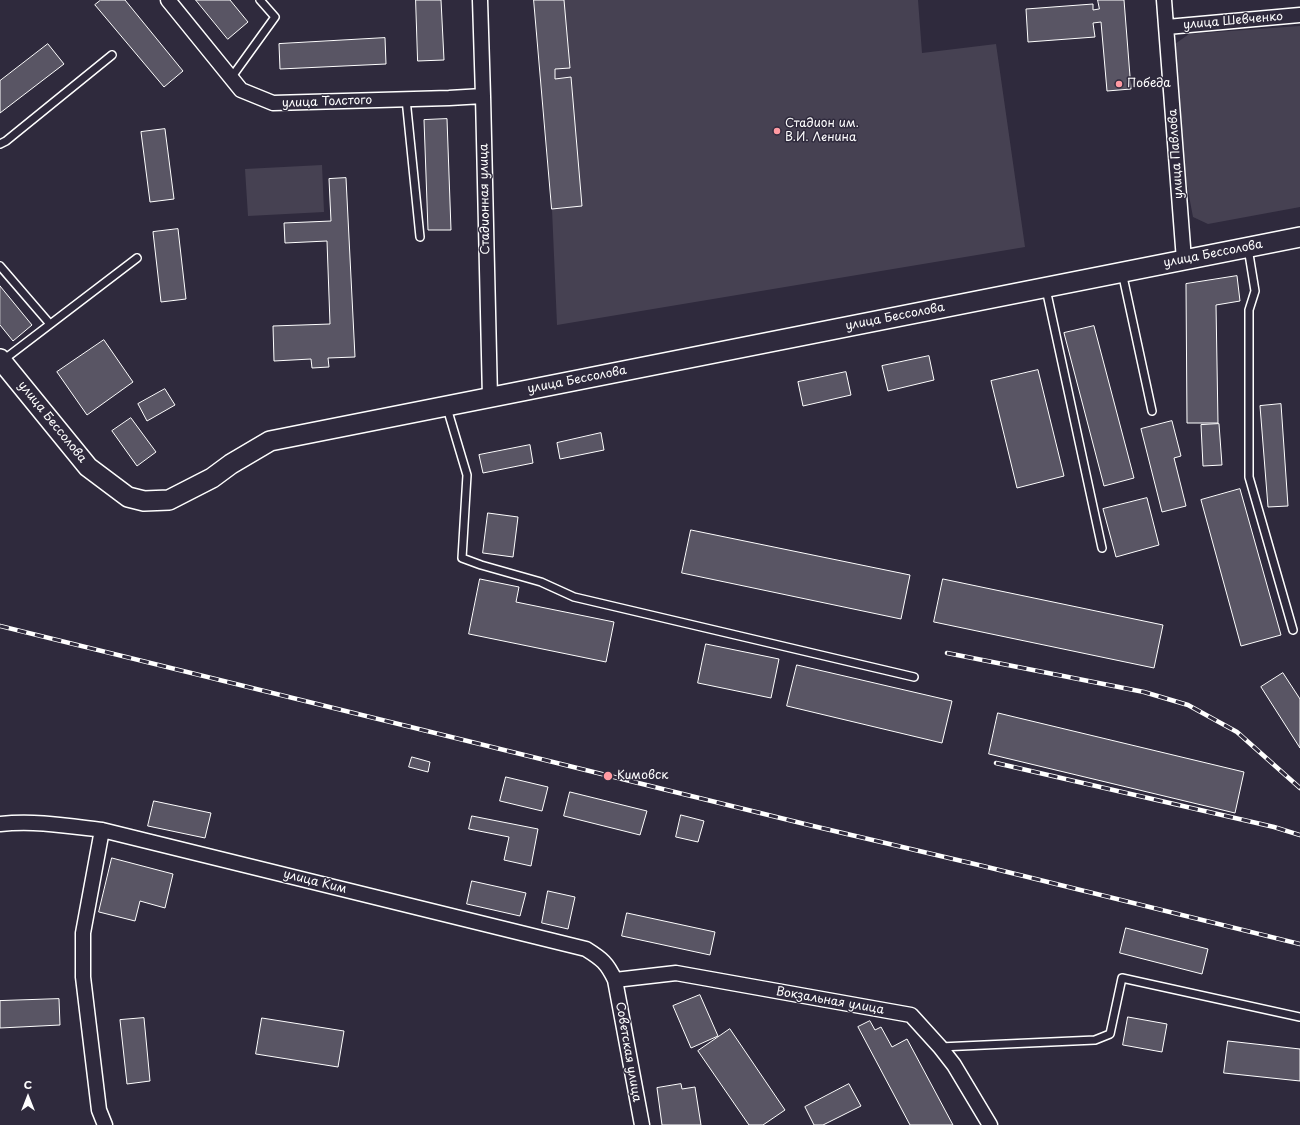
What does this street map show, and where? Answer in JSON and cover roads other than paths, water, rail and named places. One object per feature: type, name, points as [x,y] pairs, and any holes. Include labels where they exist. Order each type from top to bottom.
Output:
[{"type":"main road","name":"улица Бессолова","points":[[0,361],[88,467],[128,497],[144,501],[169,500],[212,478],[230,464],[270,441],[1300,237]]},
{"type":"street","name":"улица Толстого","points":[[168,0],[241,90],[273,103],[483,96]]},
{"type":"street","name":"Стадионная улица","points":[[480,0],[490,398]]},
{"type":"street","name":"улица Павлова","points":[[1164,0],[1184,260]]},
{"type":"street","name":"улица Шевченко","points":[[1167,27],[1300,15]]},
{"type":"street","name":"улица Ким","points":[[0,824],[61,824],[102,830],[568,944],[586,949],[601,958],[608,966],[615,980]]},
{"type":"street","points":[[102,830],[84,933],[84,977],[99,1110],[105,1125]]},
{"type":"street","name":"Вокзальная улица","points":[[615,980],[676,973],[911,1015],[954,1065],[990,1125]]},
{"type":"street","name":"Советская улица","points":[[615,980],[642,1125]]},
{"type":"lane","points":[[231,78],[275,18],[260,0]]},
{"type":"lane","points":[[0,144],[6,141],[112,55]]},
{"type":"lane","points":[[406,99],[420,237]]},
{"type":"lane","points":[[1248,247],[1255,290],[1249,310],[1249,477],[1293,630]]},
{"type":"lane","points":[[0,361],[136,258]]},
{"type":"lane","points":[[0,266],[50,324]]},
{"type":"lane","points":[[1122,272],[1152,411]]},
{"type":"lane","points":[[1046,288],[1102,548]]},
{"type":"lane","points":[[446,406],[467,475],[462,558],[541,582],[574,598],[914,677]]},
{"type":"lane","points":[[940,1047],[1095,1040],[1110,1034],[1122,978],[1300,1017]]},
{"type":"railway","points":[[0,626],[1300,944]]},
{"type":"railway","points":[[947,653],[1144,692],[1188,705],[1237,732],[1300,788]]},
{"type":"railway","points":[[996,763],[1274,827],[1300,835]]},
{"type":"place","name":"Победа","points":[[1119,84]]},
{"type":"place","name":"Стадион им. В.И. Ленина","points":[[777,131]]},
{"type":"place","name":"Кимовск","points":[[608,776]]}]
